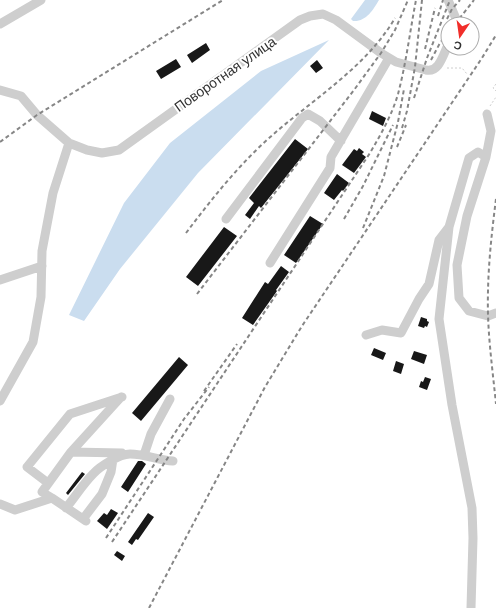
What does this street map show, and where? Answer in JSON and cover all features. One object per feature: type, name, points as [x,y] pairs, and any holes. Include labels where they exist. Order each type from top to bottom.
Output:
[{"type":"street","points":[[0,24],[41,0]]},
{"type":"street","points":[[448,0],[455,16]]},
{"type":"street","name":"Поворотная улица","points":[[0,90],[21,96],[37,115],[70,143],[87,150],[102,153],[119,150],[300,20],[310,16],[323,14],[336,20],[396,62],[430,71],[437,68]]},
{"type":"street","points":[[437,68],[443,56]]},
{"type":"street","points":[[270,263],[330,168],[331,157],[389,58]]},
{"type":"street","points":[[226,219],[302,118],[308,114],[320,121],[341,141]]},
{"type":"street","points":[[487,114],[491,131],[486,157],[467,216],[457,265],[459,298],[469,311],[488,316],[496,314]]},
{"type":"street","points":[[0,401],[33,342],[41,297],[42,251],[53,193],[70,143]]},
{"type":"street","points":[[471,608],[473,538],[472,508],[452,405],[439,319],[450,227],[469,158],[478,152],[486,157]]},
{"type":"street","points":[[366,335],[382,330],[401,333],[419,299],[429,284],[439,240],[450,227]]},
{"type":"street","points":[[0,280],[42,266]]},
{"type":"street","points":[[48,483],[27,467],[70,414],[122,397],[71,452],[42,492],[85,520],[102,494],[111,472],[113,459]]},
{"type":"street","points":[[144,455],[151,434],[170,400]]},
{"type":"street","points":[[71,452],[144,455],[173,461]]},
{"type":"street","points":[[66,508],[94,473],[113,459],[128,454]]},
{"type":"street","points":[[0,504],[16,510],[52,498]]},
{"type":"path","points":[[437,68],[462,68],[467,74]]},
{"type":"path","points":[[496,84],[493,88],[496,91]]},
{"type":"path","points":[[487,114],[489,107],[496,97]]},
{"type":"water","points":[[365,0],[379,0],[372,11],[362,20],[353,21],[351,19]]},
{"type":"water","points":[[329,40],[198,173],[120,269],[84,321],[69,315],[124,203],[170,143],[261,71]]},
{"type":"building","points":[[206,43],[210,50],[192,63],[187,55]]},
{"type":"building","points":[[176,59],[181,67],[161,79],[156,71]]},
{"type":"building","points":[[317,60],[323,68],[316,73],[310,66]]},
{"type":"building","points":[[372,111],[386,118],[383,126],[369,119]]},
{"type":"building","points":[[295,139],[308,149],[261,208],[259,206],[250,219],[245,215],[254,203],[249,198]]},
{"type":"building","points":[[359,148],[364,152],[362,154],[366,157],[354,173],[342,165],[354,149],[357,151]]},
{"type":"building","points":[[337,174],[349,183],[334,200],[324,193]]},
{"type":"building","points":[[310,216],[323,224],[296,263],[284,255]]},
{"type":"building","points":[[224,227],[237,236],[198,286],[186,277]]},
{"type":"building","points":[[281,266],[289,272],[253,325],[242,318],[265,282],[268,284]]},
{"type":"building","points":[[421,317],[427,319],[429,322],[427,327],[425,326],[424,328],[418,326]]},
{"type":"building","points":[[374,348],[386,353],[383,360],[371,355]]},
{"type":"building","points":[[414,351],[427,355],[424,364],[411,359]]},
{"type":"building","points":[[179,357],[188,365],[141,421],[132,413]]},
{"type":"building","points":[[396,361],[404,364],[401,374],[393,371]]},
{"type":"building","points":[[425,377],[431,379],[427,390],[419,387],[421,381],[423,382]]},
{"type":"building","points":[[138,461],[142,461],[146,464],[128,492],[121,487]]},
{"type":"building","points":[[82,472],[85,474],[68,495],[66,493]]},
{"type":"building","points":[[111,509],[118,513],[107,529],[97,521],[104,513],[107,515]]},
{"type":"building","points":[[148,513],[154,517],[138,540],[136,539],[132,545],[128,542]]},
{"type":"building","points":[[117,551],[125,556],[122,561],[114,555]]},
{"type":"railway","points":[[0,142],[37,115],[223,0]]},
{"type":"railway","points":[[197,294],[381,53],[395,30],[408,0]]},
{"type":"railway","points":[[112,542],[378,139],[396,102],[406,59],[416,0]]},
{"type":"railway","points":[[402,128],[407,111],[415,67],[422,0]]},
{"type":"railway","points":[[438,16],[443,0]]},
{"type":"railway","points":[[414,98],[427,58],[450,0]]},
{"type":"railway","points":[[448,16],[452,9],[460,0]]},
{"type":"railway","points":[[461,16],[474,0]]},
{"type":"railway","points":[[425,49],[435,8]]},
{"type":"railway","points":[[186,233],[235,172],[268,139],[336,83],[369,53],[395,18]]},
{"type":"railway","points":[[149,608],[265,387],[302,326],[496,35]]},
{"type":"railway","points":[[431,60],[440,43]]},
{"type":"railway","points":[[363,228],[384,176],[398,122],[404,89]]},
{"type":"railway","points":[[344,219],[363,186],[393,125]]},
{"type":"railway","points":[[397,147],[406,125]]},
{"type":"railway","points":[[496,199],[492,228],[488,286],[489,337],[496,404]]},
{"type":"railway","points":[[204,391],[237,344]]},
{"type":"railway","points":[[106,538],[184,419],[209,387]]}]
